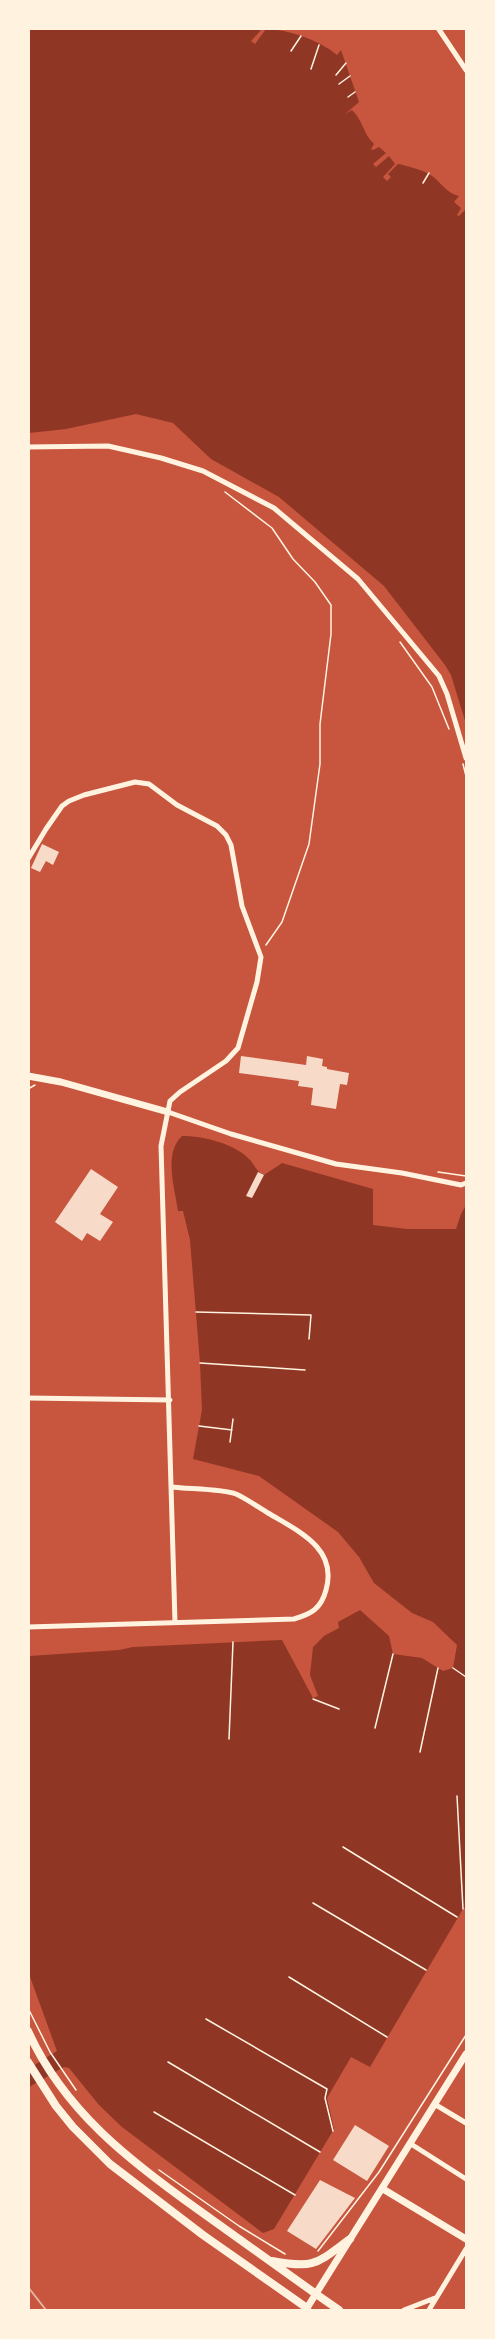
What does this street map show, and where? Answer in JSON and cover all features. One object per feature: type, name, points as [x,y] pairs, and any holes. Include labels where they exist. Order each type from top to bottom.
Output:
[{"type":"main road","points":[[28,2031],[56,2079],[83,2115],[120,2152],[150,2176],[339,2310]]},
{"type":"main road","points":[[28,2062],[73,2127],[110,2164],[204,2235],[309,2309]]},
{"type":"main road","points":[[268,2260],[293,2265],[312,2265],[350,2239]]},
{"type":"street","points":[[438,28],[466,70]]},
{"type":"street","points":[[28,447],[108,446],[161,458],[203,471],[274,508],[358,579],[439,676],[447,694],[464,760]]},
{"type":"street","points":[[28,859],[62,806],[69,801],[118,785],[135,782],[149,784],[177,805],[217,826],[226,835],[231,845],[242,906],[261,957],[257,982],[238,1048],[226,1061],[170,1101],[161,1146],[175,1622]]},
{"type":"street","points":[[28,1076],[61,1082],[168,1112],[231,1134],[336,1164],[402,1173],[461,1185],[466,1183]]},
{"type":"street","points":[[28,1398],[170,1400]]},
{"type":"street","points":[[28,1627],[294,1619],[312,1614],[324,1597],[330,1576],[326,1560],[314,1543],[297,1530],[235,1494],[172,1487]]},
{"type":"street","points":[[309,2309],[350,2239],[464,2063],[466,2054]]},
{"type":"street","points":[[436,2104],[466,2122]]},
{"type":"street","points":[[411,2144],[466,2179]]},
{"type":"street","points":[[383,2189],[466,2239]]},
{"type":"street","points":[[429,2310],[466,2249]]},
{"type":"street","points":[[404,2310],[437,2297]]},
{"type":"path","points":[[291,51],[301,36]]},
{"type":"path","points":[[311,69],[319,45]]},
{"type":"path","points":[[336,75],[346,63]]},
{"type":"path","points":[[339,84],[351,76]]},
{"type":"path","points":[[348,97],[355,92]]},
{"type":"path","points":[[423,183],[429,173]]},
{"type":"path","points":[[239,496],[220,487],[272,528],[293,559],[315,582],[331,605],[331,634],[321,724],[320,764],[309,844],[282,922],[259,953]]},
{"type":"path","points":[[395,635],[432,687],[450,732]]},
{"type":"path","points":[[464,760],[466,776]]},
{"type":"path","points":[[434,1172],[466,1176]]},
{"type":"path","points":[[196,1312],[310,1315],[309,1339]]},
{"type":"path","points":[[200,1363],[305,1370]]},
{"type":"path","points":[[230,1442],[233,1419]]},
{"type":"path","points":[[199,1426],[232,1430]]},
{"type":"path","points":[[230,1739],[233,1642]]},
{"type":"path","points":[[375,1728],[393,1654]]},
{"type":"path","points":[[420,1752],[438,1668]]},
{"type":"path","points":[[453,1668],[466,1677]]},
{"type":"path","points":[[315,1699],[339,1709]]},
{"type":"path","points":[[457,1796],[463,1909]]},
{"type":"path","points":[[343,1847],[457,1917]]},
{"type":"path","points":[[313,1902],[426,1970]]},
{"type":"path","points":[[289,1977],[387,2037]]},
{"type":"path","points":[[28,2008],[50,2052],[80,2096]]},
{"type":"path","points":[[206,2019],[327,2089],[325,2098],[333,2131]]},
{"type":"path","points":[[315,2253],[379,2172],[466,2035]]},
{"type":"path","points":[[168,2062],[320,2152]]},
{"type":"path","points":[[154,2112],[295,2195]]},
{"type":"path","points":[[159,2169],[239,2226],[289,2255]]},
{"type":"shaded area","points":[[28,29],[262,29],[251,41],[255,44],[266,29],[293,34],[313,41],[337,55],[341,50],[359,102],[345,114],[352,110],[374,144],[371,149],[379,147],[386,153],[373,164],[376,167],[389,156],[395,164],[383,177],[387,181],[391,177],[388,174],[398,164],[429,174],[450,192],[459,196],[454,202],[461,208],[457,215],[466,211],[466,724],[451,675],[384,586],[279,497],[211,459],[173,423],[136,414],[66,429],[29,433]]},
{"type":"shaded area","points":[[182,1136],[199,1137],[226,1144],[242,1153],[264,1175],[282,1163],[373,1189],[373,1225],[407,1229],[456,1229],[466,1205],[466,1907],[370,2067],[351,2057],[327,2098],[334,2129],[274,2229],[263,2233],[122,2127],[99,2105],[69,2068],[64,2067],[29,2087],[28,2069],[57,2051],[29,1974],[29,1656],[133,1647],[282,1640],[313,1698],[318,1696],[310,1675],[313,1647],[324,1636],[339,1628],[338,1622],[360,1610],[389,1636],[393,1654],[422,1658],[443,1671],[453,1668],[457,1645],[433,1622],[412,1613],[374,1583],[359,1557],[338,1532],[259,1476],[193,1459],[202,1410],[200,1363],[190,1240],[183,1211],[178,1211],[172,1172],[173,1152]]},
{"type":"building","points":[[42,844],[59,852],[53,865],[46,861],[40,872],[31,868]]},
{"type":"building","points":[[241,1056],[306,1065],[307,1056],[323,1059],[322,1066],[327,1069],[349,1073],[347,1085],[340,1084],[336,1109],[311,1105],[313,1088],[298,1086],[299,1081],[239,1073]]},
{"type":"building","points":[[91,1169],[118,1187],[100,1214],[113,1222],[100,1241],[87,1233],[82,1241],[55,1222]]},
{"type":"building","points":[[258,1172],[264,1175],[252,1198],[246,1196]]},
{"type":"building","points":[[355,2125],[389,2146],[367,2181],[333,2160]]},
{"type":"building","points":[[320,2180],[355,2198],[316,2249],[287,2231]]},
{"type":"railway","points":[[28,2287],[46,2310]]}]
